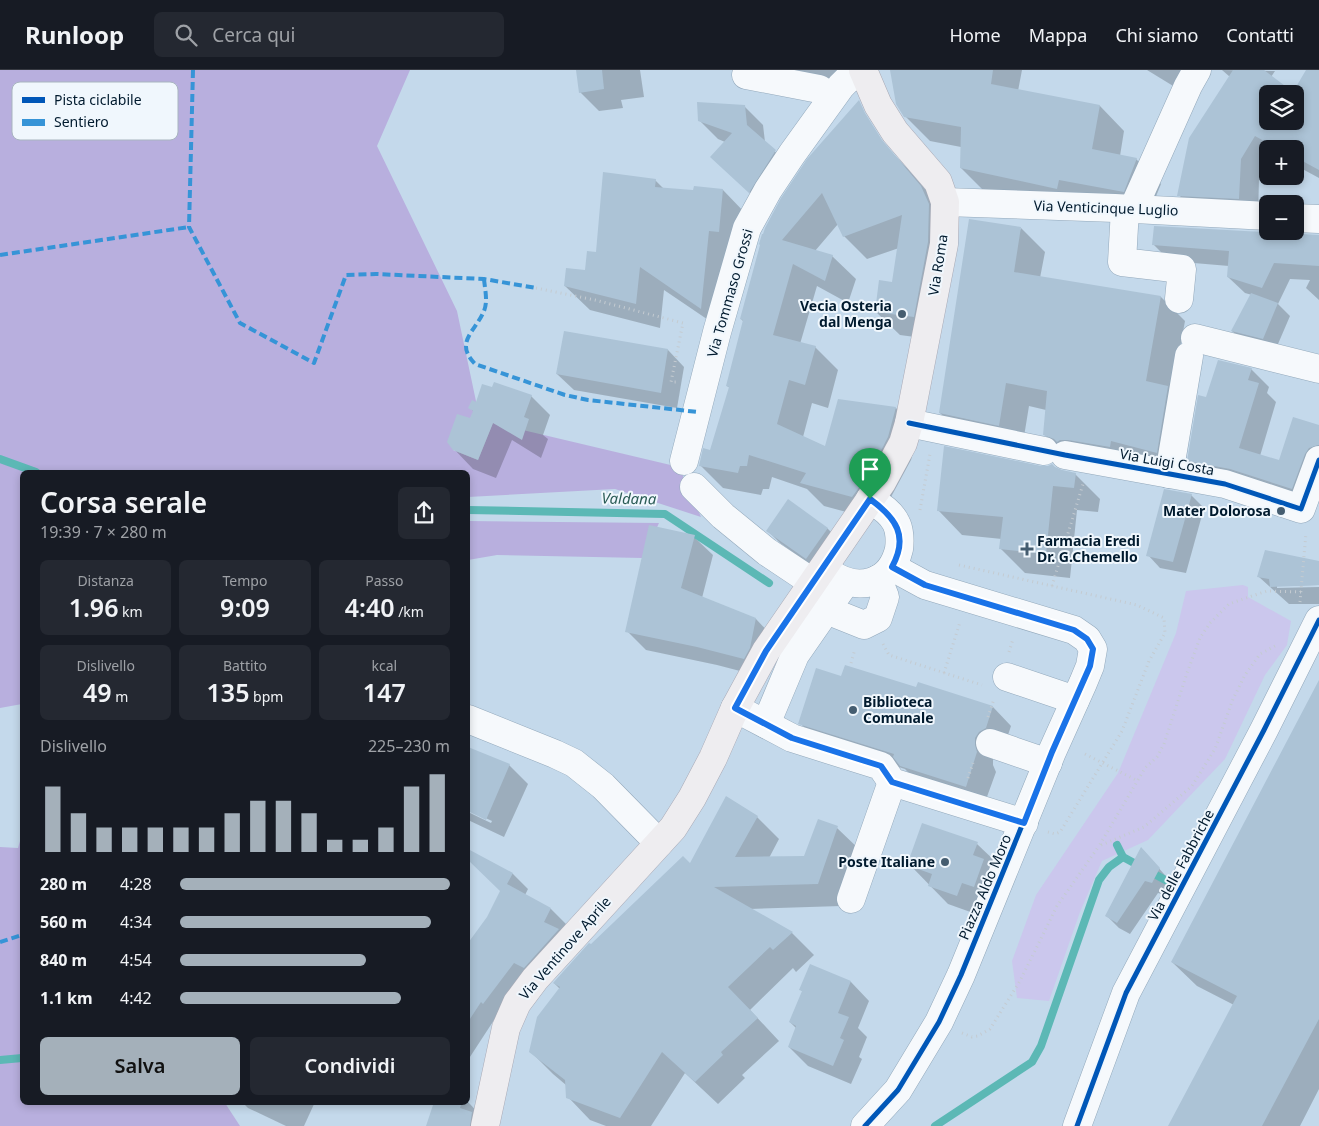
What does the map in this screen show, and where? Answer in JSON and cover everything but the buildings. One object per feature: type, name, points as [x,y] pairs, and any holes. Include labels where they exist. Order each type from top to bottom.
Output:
[{"type":"main road","name":"Via Roma","points":[[864,71],[878,104],[895,132],[938,182],[945,202],[944,244],[909,423],[892,465],[870,499]]},
{"type":"main road","name":"Via Ventinove Aprile","points":[[485,1126],[506,1028],[517,1003],[534,979],[674,828],[713,758],[735,708],[766,651],[817,588],[870,499]]},
{"type":"street","points":[[1179,299],[1182,269],[1122,262],[1129,209],[1197,70]]},
{"type":"street","name":"Via Tommaso Grossi","points":[[684,461],[747,228],[768,190],[832,97],[848,79],[864,71]]},
{"type":"street","points":[[746,75],[819,88],[832,97]]},
{"type":"street","name":"Via Venticinque Luglio","points":[[945,202],[1259,216]]},
{"type":"street","points":[[1304,218],[1319,219]]},
{"type":"street","points":[[1169,474],[1192,347],[1319,369]]},
{"type":"street","name":"Via Luigi Costa","points":[[909,423],[1066,456],[1225,484],[1301,509]]},
{"type":"street","points":[[1301,509],[1319,460]]},
{"type":"street","points":[[694,487],[723,516],[767,552],[817,588],[834,613],[864,624],[878,618],[885,597],[885,573]]},
{"type":"street","points":[[817,588],[845,582],[864,584],[885,573],[897,559],[900,542],[896,522],[885,510],[870,499]]},
{"type":"street","name":"Piazza Aldo Moro","points":[[865,1126],[898,1090],[939,1022],[961,976],[1048,763],[1090,666],[1093,649],[1087,639],[1074,630],[885,573]]},
{"type":"street","points":[[766,724],[795,655],[817,588]]},
{"type":"street","name":"Via delle Fabbriche","points":[[1077,1126],[1126,993],[1304,650],[1309,615]]},
{"type":"street","points":[[997,682],[1075,700]]},
{"type":"street","points":[[735,708],[792,738],[881,766],[892,782],[1024,823]]},
{"type":"street","points":[[470,720],[574,763],[603,786],[659,843]]},
{"type":"street","points":[[990,743],[1048,763]]},
{"type":"street","points":[[851,900],[892,782]]},
{"type":"path","points":[[536,288],[595,300],[683,323],[671,382],[693,382],[704,385]]},
{"type":"path","points":[[1052,586],[1066,456]]},
{"type":"path","points":[[1301,509],[1308,515],[1301,592],[1309,615]]},
{"type":"path","points":[[939,1022],[972,1036],[978,1036],[990,1029],[1020,981],[1058,906],[1099,846],[1145,768],[1157,757],[1164,744],[1200,638],[1210,622],[1229,604],[1243,599],[1267,592],[1301,592]]},
{"type":"path","points":[[944,673],[961,618]]},
{"type":"path","points":[[871,621],[889,655],[944,673],[997,682]]},
{"type":"path","points":[[1099,846],[1144,826],[1192,786],[1216,749],[1233,699],[1260,654],[1275,646],[1284,644],[1304,650]]},
{"type":"path","points":[[1085,754],[1138,781]]},
{"type":"shaded area","points":[[0,70],[410,70],[377,146],[457,311],[477,406],[453,450],[478,460],[493,423],[679,467],[701,517],[615,489],[470,497],[470,470],[20,470],[20,704],[0,708]]},
{"type":"shaded area","points":[[470,521],[659,523],[643,558],[497,555],[470,560]]},
{"type":"shaded area","points":[[1243,585],[1248,587],[1248,597],[1291,621],[1287,645],[1265,675],[1225,759],[1148,840],[1102,861],[1080,912],[1049,1001],[1017,998],[1012,961],[1036,895],[1118,773],[1176,633],[1186,591]]},
{"type":"shaded area","points":[[20,841],[20,1105],[226,1105],[240,1126],[0,1126],[0,847],[18,848]]},
{"type":"waterway","name":"Valdana","points":[[0,459],[30,470]]},
{"type":"waterway","name":"Valdana","points":[[470,510],[665,514],[769,583]]},
{"type":"waterway","name":"Valdana","points":[[1117,845],[1123,857],[1169,882]]},
{"type":"waterway","points":[[935,1126],[1032,1062],[1041,1046],[1099,880],[1109,867],[1123,857]]},
{"type":"waterway","points":[[0,1060],[20,1058]]},
{"type":"marked path","points":[[193,70],[189,227],[240,323],[314,363],[346,275],[376,274],[484,279],[536,288]]},
{"type":"marked path","points":[[0,255],[189,227]]},
{"type":"marked path","points":[[484,279],[486,295],[484,311],[466,343],[466,349],[475,364],[565,395],[588,400],[698,412]]},
{"type":"marked path","points":[[0,942],[20,936]]},
{"type":"cycle path","points":[[909,423],[1065,455],[1225,484],[1301,509],[1319,460]]},
{"type":"cycle path","points":[[865,1126],[898,1090],[939,1022],[961,975],[1052,752],[1083,683],[1090,666],[1093,649],[1087,639],[1074,630],[925,585],[892,567]]},
{"type":"cycle path","points":[[1077,1126],[1126,993],[1264,730],[1319,620]]},
{"type":"place","name":"Vecia Osteria dal Menga","points":[[902,314]]},
{"type":"place","name":"Mater Dolorosa","points":[[1281,511]]},
{"type":"place","name":"Farmacia Eredi Dr. G.Chemello","points":[[1027,549]]},
{"type":"place","name":"Biblioteca Comunale","points":[[853,710]]},
{"type":"place","name":"Poste Italiane","points":[[945,862]]},
{"type":"route","points":[[870,499],[885,510],[896,522],[900,542],[897,559],[892,567],[925,585],[1074,630],[1087,639],[1093,649],[1090,666],[1052,752],[1024,823],[892,782],[881,766],[792,738],[735,708],[766,651],[870,499]]}]
